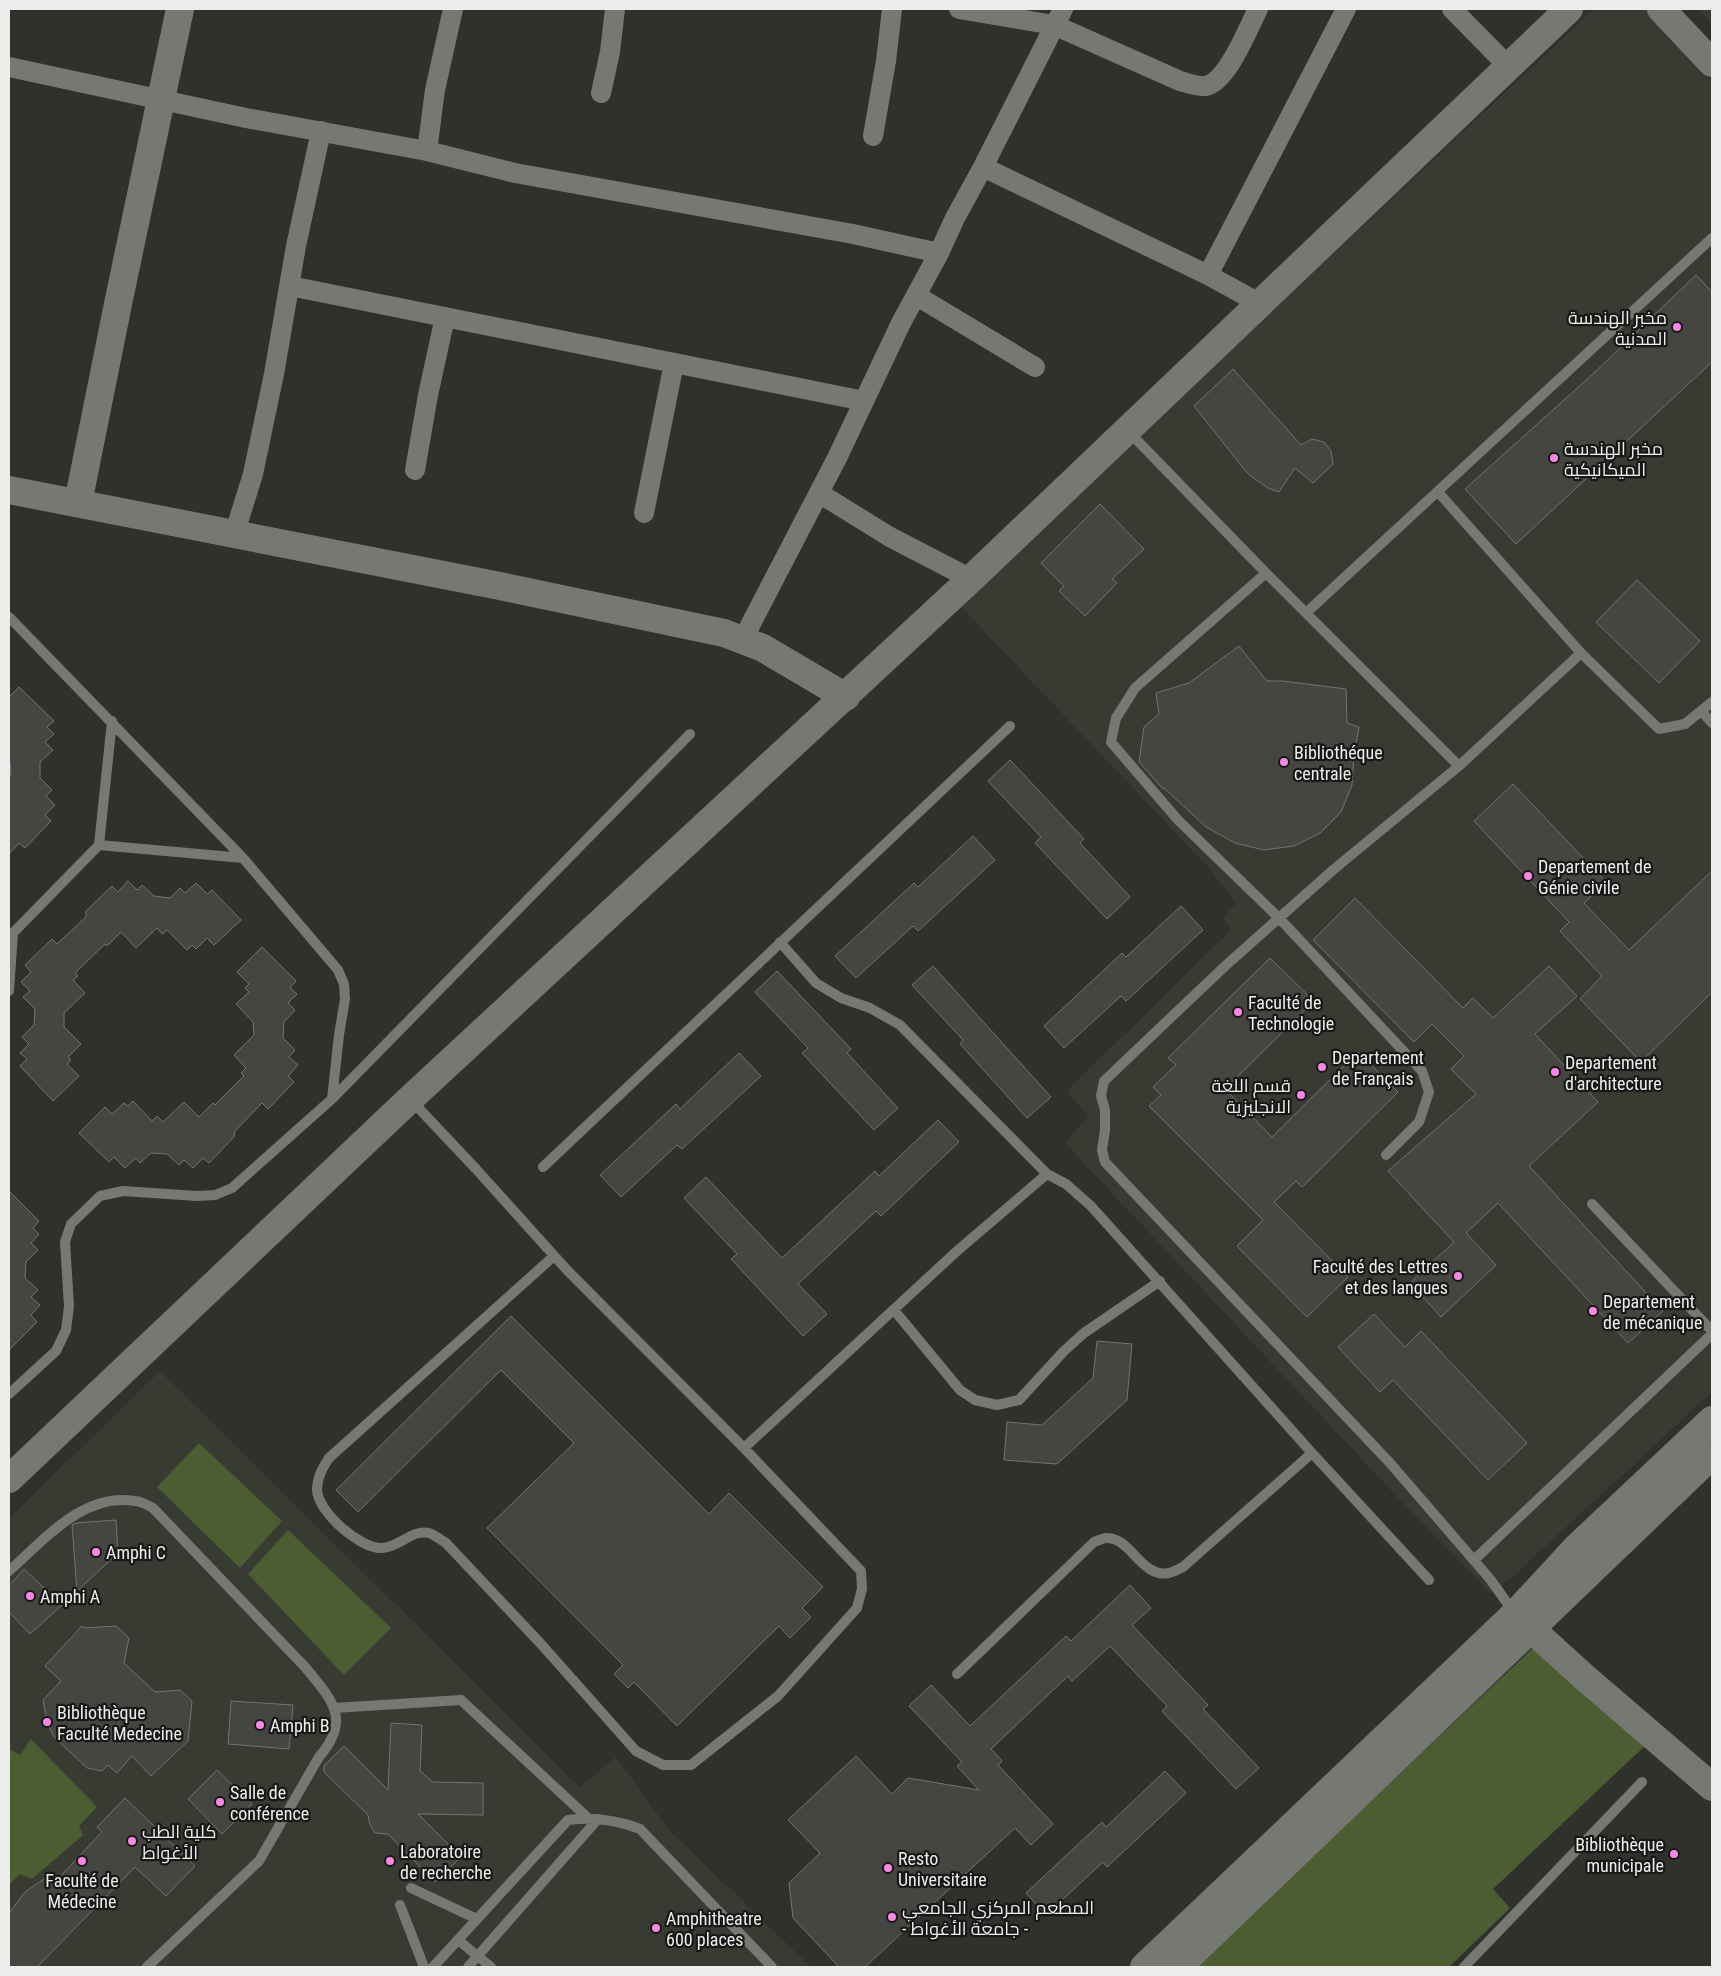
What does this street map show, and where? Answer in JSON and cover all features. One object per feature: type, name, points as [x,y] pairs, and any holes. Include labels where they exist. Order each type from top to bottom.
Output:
[{"type":"street","points":[[78,504],[180,9]]},
{"type":"street","points":[[427,151],[435,90],[453,9]]},
{"type":"street","points":[[601,93],[610,52],[615,9]]},
{"type":"street","points":[[873,136],[886,61],[892,9]]},
{"type":"street","points":[[959,9],[1058,17],[1180,81],[1196,86],[1207,86],[1217,81],[1225,72],[1258,9]]},
{"type":"street","points":[[1208,275],[1346,9]]},
{"type":"street","points":[[1452,9],[1509,67]]},
{"type":"street","points":[[9,1479],[410,1099],[846,697],[1569,9]]},
{"type":"street","points":[[1661,9],[1712,63]]},
{"type":"street","points":[[1678,9],[1692,42]]},
{"type":"street","points":[[743,639],[819,493],[901,323],[917,296],[1058,17]]},
{"type":"street","points":[[9,67],[246,118],[427,151],[515,173],[843,232],[939,253]]},
{"type":"street","points":[[234,534],[254,474],[320,131]]},
{"type":"street","points":[[983,166],[1208,275],[1259,303]]},
{"type":"street","points":[[290,286],[864,401]]},
{"type":"street","points":[[917,296],[1035,367]]},
{"type":"street","points":[[415,470],[428,395],[445,317]]},
{"type":"street","points":[[644,513],[674,363]]},
{"type":"street","points":[[9,490],[689,625],[743,639],[771,653],[846,697]]},
{"type":"street","points":[[819,493],[890,537],[971,579]]},
{"type":"street","points":[[1178,1967],[1523,1622],[1576,1548],[1712,1420]]},
{"type":"street","points":[[1144,1967],[1523,1622],[1712,1454]]},
{"type":"street","points":[[1523,1622],[1712,1787]]},
{"type":"lane","points":[[1306,614],[1712,238]]},
{"type":"lane","points":[[1126,430],[1458,766]]},
{"type":"lane","points":[[1438,492],[1581,653],[1659,729],[1685,724],[1712,702]]},
{"type":"lane","points":[[1266,573],[1135,688],[1116,718],[1112,742],[1178,820],[1280,919],[1422,1071],[1429,1092],[1419,1122],[1386,1155]]},
{"type":"lane","points":[[9,616],[243,858],[338,970],[344,984],[345,999],[338,1035],[332,1099]]},
{"type":"lane","points":[[1523,1622],[1490,1579],[1390,1463],[1105,1162],[1102,1150],[1105,1110],[1101,1096],[1104,1081],[1224,967],[1333,870],[1458,766],[1581,653]]},
{"type":"lane","points":[[1702,712],[1712,723]]},
{"type":"lane","points":[[9,991],[11,933],[98,845],[112,721]]},
{"type":"lane","points":[[543,1167],[1010,726]]},
{"type":"lane","points":[[9,1394],[56,1351],[66,1330],[69,1306],[65,1242],[71,1224],[100,1196],[123,1191],[197,1196],[216,1195],[232,1188],[332,1099],[690,734]]},
{"type":"lane","points":[[98,845],[243,858]]},
{"type":"lane","points":[[780,942],[816,983],[841,998],[870,1008],[900,1025],[1047,1174],[1066,1184],[1091,1206],[1312,1453],[1429,1580]]},
{"type":"lane","points":[[410,1099],[554,1256],[744,1448],[861,1571],[862,1590],[857,1608],[778,1696],[691,1766],[663,1765],[636,1751],[541,1644],[446,1543],[430,1534],[416,1533],[400,1543],[382,1548],[362,1543],[324,1510],[317,1490],[320,1473],[329,1458],[554,1256]]},
{"type":"lane","points":[[744,1448],[957,1252],[1047,1174]]},
{"type":"lane","points":[[1474,1560],[1712,1333],[1592,1204]]},
{"type":"lane","points":[[894,1310],[960,1390],[975,1400],[997,1404],[1019,1400],[1064,1351],[1084,1333],[1160,1281]]},
{"type":"lane","points":[[957,1674],[1094,1542],[1106,1538],[1119,1541],[1147,1567],[1157,1573],[1169,1573],[1183,1567],[1312,1453]]},
{"type":"lane","points":[[9,1571],[59,1526],[88,1506],[113,1500],[136,1500],[153,1508],[304,1667],[327,1694],[334,1708],[336,1730],[331,1744],[319,1757],[259,1862],[147,1967]]},
{"type":"lane","points":[[334,1708],[462,1700],[593,1819]]},
{"type":"lane","points":[[1464,1967],[1642,1782]]},
{"type":"lane","points":[[468,1967],[593,1819]]},
{"type":"lane","points":[[433,1967],[568,1820],[593,1819],[624,1822],[640,1829],[772,1967]]},
{"type":"lane","points":[[411,1888],[477,1919]]},
{"type":"lane","points":[[400,1905],[424,1967]]},
{"type":"lane","points":[[458,1940],[490,1967]]},
{"type":"shaded area","points":[[1594,9],[1646,9],[1712,81],[1712,1392],[1510,1579],[1491,1594],[1065,1143],[1088,1117],[1067,1091],[1231,930],[1223,918],[1236,903],[1207,866],[959,605]]},
{"type":"shaded area","points":[[1698,9],[1712,9],[1712,23]]},
{"type":"shaded area","points":[[160,1371],[580,1787],[616,1757],[669,1830],[811,1967],[9,1967],[9,1518]]},
{"type":"green space","points":[[199,1443],[282,1521],[240,1568],[157,1487]]},
{"type":"green space","points":[[288,1530],[391,1628],[344,1675],[248,1574]]},
{"type":"green space","points":[[1533,1648],[1648,1743],[1493,1889],[1510,1908],[1449,1967],[1195,1967]]},
{"type":"green space","points":[[31,1739],[97,1807],[79,1826],[83,1835],[32,1879],[20,1874],[9,1885],[9,1749],[20,1755]]},
{"type":"building","points":[[1696,275],[1712,292],[1712,362],[1516,544],[1465,489],[1594,373]]},
{"type":"building","points":[[1233,369],[1301,445],[1312,439],[1324,442],[1331,451],[1333,464],[1313,483],[1295,468],[1279,492],[1268,488],[1244,469],[1194,406]]},
{"type":"building","points":[[1100,504],[1144,549],[1112,579],[1117,583],[1085,616],[1059,591],[1064,586],[1041,563]]},
{"type":"building","points":[[1637,580],[1700,641],[1659,683],[1596,622]]},
{"type":"building","points":[[1239,646],[1267,681],[1283,681],[1346,689],[1347,723],[1359,727],[1354,755],[1352,785],[1341,812],[1320,833],[1294,846],[1264,850],[1235,843],[1206,827],[1163,789],[1139,762],[1144,727],[1159,714],[1156,693],[1189,683]]},
{"type":"building","points":[[19,687],[54,721],[47,727],[54,734],[45,742],[53,750],[40,762],[40,778],[52,790],[46,796],[55,805],[45,815],[51,821],[25,848],[19,843],[9,854],[9,777],[11,775],[9,760],[9,697]]},
{"type":"building","points":[[1010,760],[1084,839],[1080,843],[1130,897],[1107,919],[1035,843],[1041,837],[988,781]]},
{"type":"building","points":[[1513,784],[1606,882],[1584,903],[1629,950],[1712,871],[1712,992],[1641,1062],[1580,999],[1602,976],[1560,931],[1569,922],[1474,821]]},
{"type":"building","points":[[973,836],[995,860],[918,931],[913,926],[856,978],[835,956],[914,883],[918,887]]},
{"type":"building","points":[[128,881],[137,890],[142,885],[154,896],[170,898],[180,888],[185,893],[196,883],[207,894],[212,890],[241,920],[214,945],[207,938],[196,949],[192,945],[187,950],[167,930],[162,934],[157,928],[136,948],[121,932],[107,946],[105,944],[75,973],[78,976],[73,980],[85,993],[64,1013],[64,1027],[81,1044],[68,1057],[71,1060],[67,1064],[79,1076],[53,1101],[20,1066],[27,1059],[20,1053],[29,1044],[22,1037],[34,1025],[35,1009],[23,997],[30,991],[21,982],[31,972],[25,965],[52,939],[57,944],[86,917],[86,911],[112,886],[118,892]]},
{"type":"building","points":[[1355,898],[1463,1008],[1473,998],[1493,1018],[1549,966],[1577,996],[1535,1034],[1598,1102],[1529,1166],[1663,1311],[1628,1343],[1498,1203],[1466,1233],[1496,1265],[1441,1317],[1410,1283],[1454,1242],[1388,1171],[1476,1094],[1451,1069],[1464,1056],[1432,1024],[1414,1042],[1313,940]]},
{"type":"building","points":[[1181,906],[1203,930],[1126,1001],[1121,996],[1064,1048],[1044,1026],[1122,953],[1126,957]]},
{"type":"building","points":[[262,947],[296,981],[290,988],[297,994],[288,1003],[295,1010],[284,1022],[283,1038],[295,1050],[289,1057],[298,1065],[288,1076],[294,1082],[268,1109],[262,1103],[235,1131],[234,1137],[209,1163],[203,1158],[193,1168],[184,1160],[179,1165],[167,1154],[151,1153],[140,1163],[136,1158],[125,1168],[114,1157],[109,1162],[79,1133],[105,1107],[112,1114],[124,1103],[128,1106],[133,1101],[152,1121],[157,1116],[163,1122],[184,1102],[199,1117],[213,1103],[215,1105],[244,1076],[241,1073],[246,1068],[234,1055],[254,1035],[253,1022],[236,1004],[249,992],[245,988],[249,984],[237,972]]},
{"type":"building","points":[[1270,958],[1314,1001],[1225,1089],[1272,1137],[1358,1052],[1398,1092],[1302,1187],[1296,1181],[1274,1202],[1348,1277],[1307,1317],[1237,1246],[1263,1220],[1149,1106],[1161,1095],[1153,1087],[1176,1065],[1168,1058]]},
{"type":"building","points":[[933,966],[1051,1097],[1027,1118],[960,1044],[963,1040],[912,985]]},
{"type":"building","points":[[777,971],[851,1049],[847,1053],[898,1108],[874,1130],[802,1053],[808,1048],[755,992]]},
{"type":"building","points":[[739,1053],[761,1076],[682,1149],[677,1145],[621,1197],[600,1175],[676,1104],[680,1109]]},
{"type":"building","points":[[938,1120],[959,1142],[881,1216],[876,1211],[798,1284],[827,1314],[803,1336],[731,1259],[737,1254],[684,1198],[706,1177],[782,1258],[875,1171],[879,1176]]},
{"type":"building","points":[[9,1191],[39,1221],[33,1228],[39,1234],[31,1243],[38,1250],[26,1262],[25,1278],[38,1290],[31,1297],[40,1305],[31,1315],[37,1322],[9,1350]]},
{"type":"building","points":[[1374,1314],[1405,1347],[1421,1331],[1527,1443],[1488,1480],[1393,1380],[1380,1392],[1338,1347]]},
{"type":"building","points":[[511,1316],[709,1514],[729,1493],[823,1587],[802,1608],[811,1617],[790,1638],[779,1626],[677,1726],[634,1682],[628,1688],[614,1674],[623,1665],[487,1528],[574,1443],[501,1370],[358,1512],[336,1490]]},
{"type":"building","points":[[1097,1341],[1132,1344],[1127,1400],[1057,1464],[1004,1460],[1007,1422],[1042,1425],[1093,1378]]},
{"type":"building","name":"Amphi C","points":[[116,1520],[118,1553],[77,1591],[72,1525],[76,1523]]},
{"type":"building","name":"Amphi A","points":[[24,1569],[62,1605],[30,1634],[9,1612],[9,1586]]},
{"type":"building","points":[[1130,1585],[1151,1608],[1132,1625],[1208,1705],[1203,1709],[1259,1768],[1236,1789],[1162,1711],[1167,1706],[1110,1646],[1072,1681],[1068,1676],[991,1749],[1002,1761],[998,1765],[1053,1824],[1031,1845],[1015,1828],[865,1967],[839,1967],[793,1918],[789,1883],[820,1853],[788,1820],[856,1756],[892,1794],[908,1778],[979,1790],[957,1766],[962,1762],[909,1706],[931,1685],[970,1726],[1066,1636],[1071,1641]]},
{"type":"building","points":[[82,1626],[85,1628],[116,1626],[129,1638],[124,1663],[155,1692],[180,1690],[192,1701],[188,1741],[151,1776],[132,1756],[117,1773],[108,1765],[102,1771],[87,1768],[54,1737],[47,1723],[43,1700],[61,1681],[45,1666]]},
{"type":"building","name":"Amphi B","points":[[231,1701],[293,1705],[289,1749],[228,1744]]},
{"type":"building","points":[[391,1723],[422,1725],[420,1771],[433,1782],[483,1783],[483,1815],[418,1814],[461,1857],[435,1882],[388,1834],[375,1833],[370,1825],[368,1815],[324,1772],[324,1766],[344,1746],[388,1790]]},
{"type":"building","name":"Salle de conférence","points":[[217,1770],[252,1804],[222,1834],[188,1799]]},
{"type":"building","points":[[1165,1771],[1186,1793],[1107,1867],[1103,1862],[1046,1915],[1026,1893],[1102,1822],[1106,1827]]},
{"type":"building","points":[[125,1798],[195,1866],[166,1896],[135,1867],[37,1967],[9,1967],[9,1913],[25,1892],[50,1875],[55,1882],[102,1832],[97,1827]]},
{"type":"place","name":"مخبر الهندسة المدنية","points":[[1677,327]]},
{"type":"place","name":"مخبر الهندسة الميكانيكية","points":[[1554,458]]},
{"type":"place","name":"Bibliothéque centrale","points":[[1284,762]]},
{"type":"place","name":"Departement de Génie civile","points":[[1528,876]]},
{"type":"place","name":"Faculté de Technologie","points":[[1238,1012]]},
{"type":"place","name":"Departement de Français","points":[[1322,1067]]},
{"type":"place","name":"Departement d'architecture","points":[[1555,1072]]},
{"type":"place","name":"قسم اللغة الانجليزية","points":[[1301,1095]]},
{"type":"place","name":"Faculté des Lettres et des langues","points":[[1458,1276]]},
{"type":"place","name":"Departement de mécanique","points":[[1593,1311]]},
{"type":"place","name":"Amphi C","points":[[96,1552]]},
{"type":"place","name":"Amphi A","points":[[30,1596]]},
{"type":"place","name":"Bibliothèque Faculté Medecine","points":[[47,1722]]},
{"type":"place","name":"Amphi B","points":[[260,1725]]},
{"type":"place","name":"Salle de conférence","points":[[220,1802]]},
{"type":"place","name":"كلية الطب الأغواط","points":[[132,1841]]},
{"type":"place","name":"Bibliothèque municipale","points":[[1674,1854]]},
{"type":"place","name":"Faculté de Médecine","points":[[82,1861]]},
{"type":"place","name":"Laboratoire de recherche","points":[[390,1861]]},
{"type":"place","name":"Resto Universitaire","points":[[888,1868]]},
{"type":"place","name":"المطعم المركزي الجامعي - جامعة الأغواط -","points":[[892,1917]]},
{"type":"place","name":"Amphitheatre 600 places","points":[[656,1928]]}]
